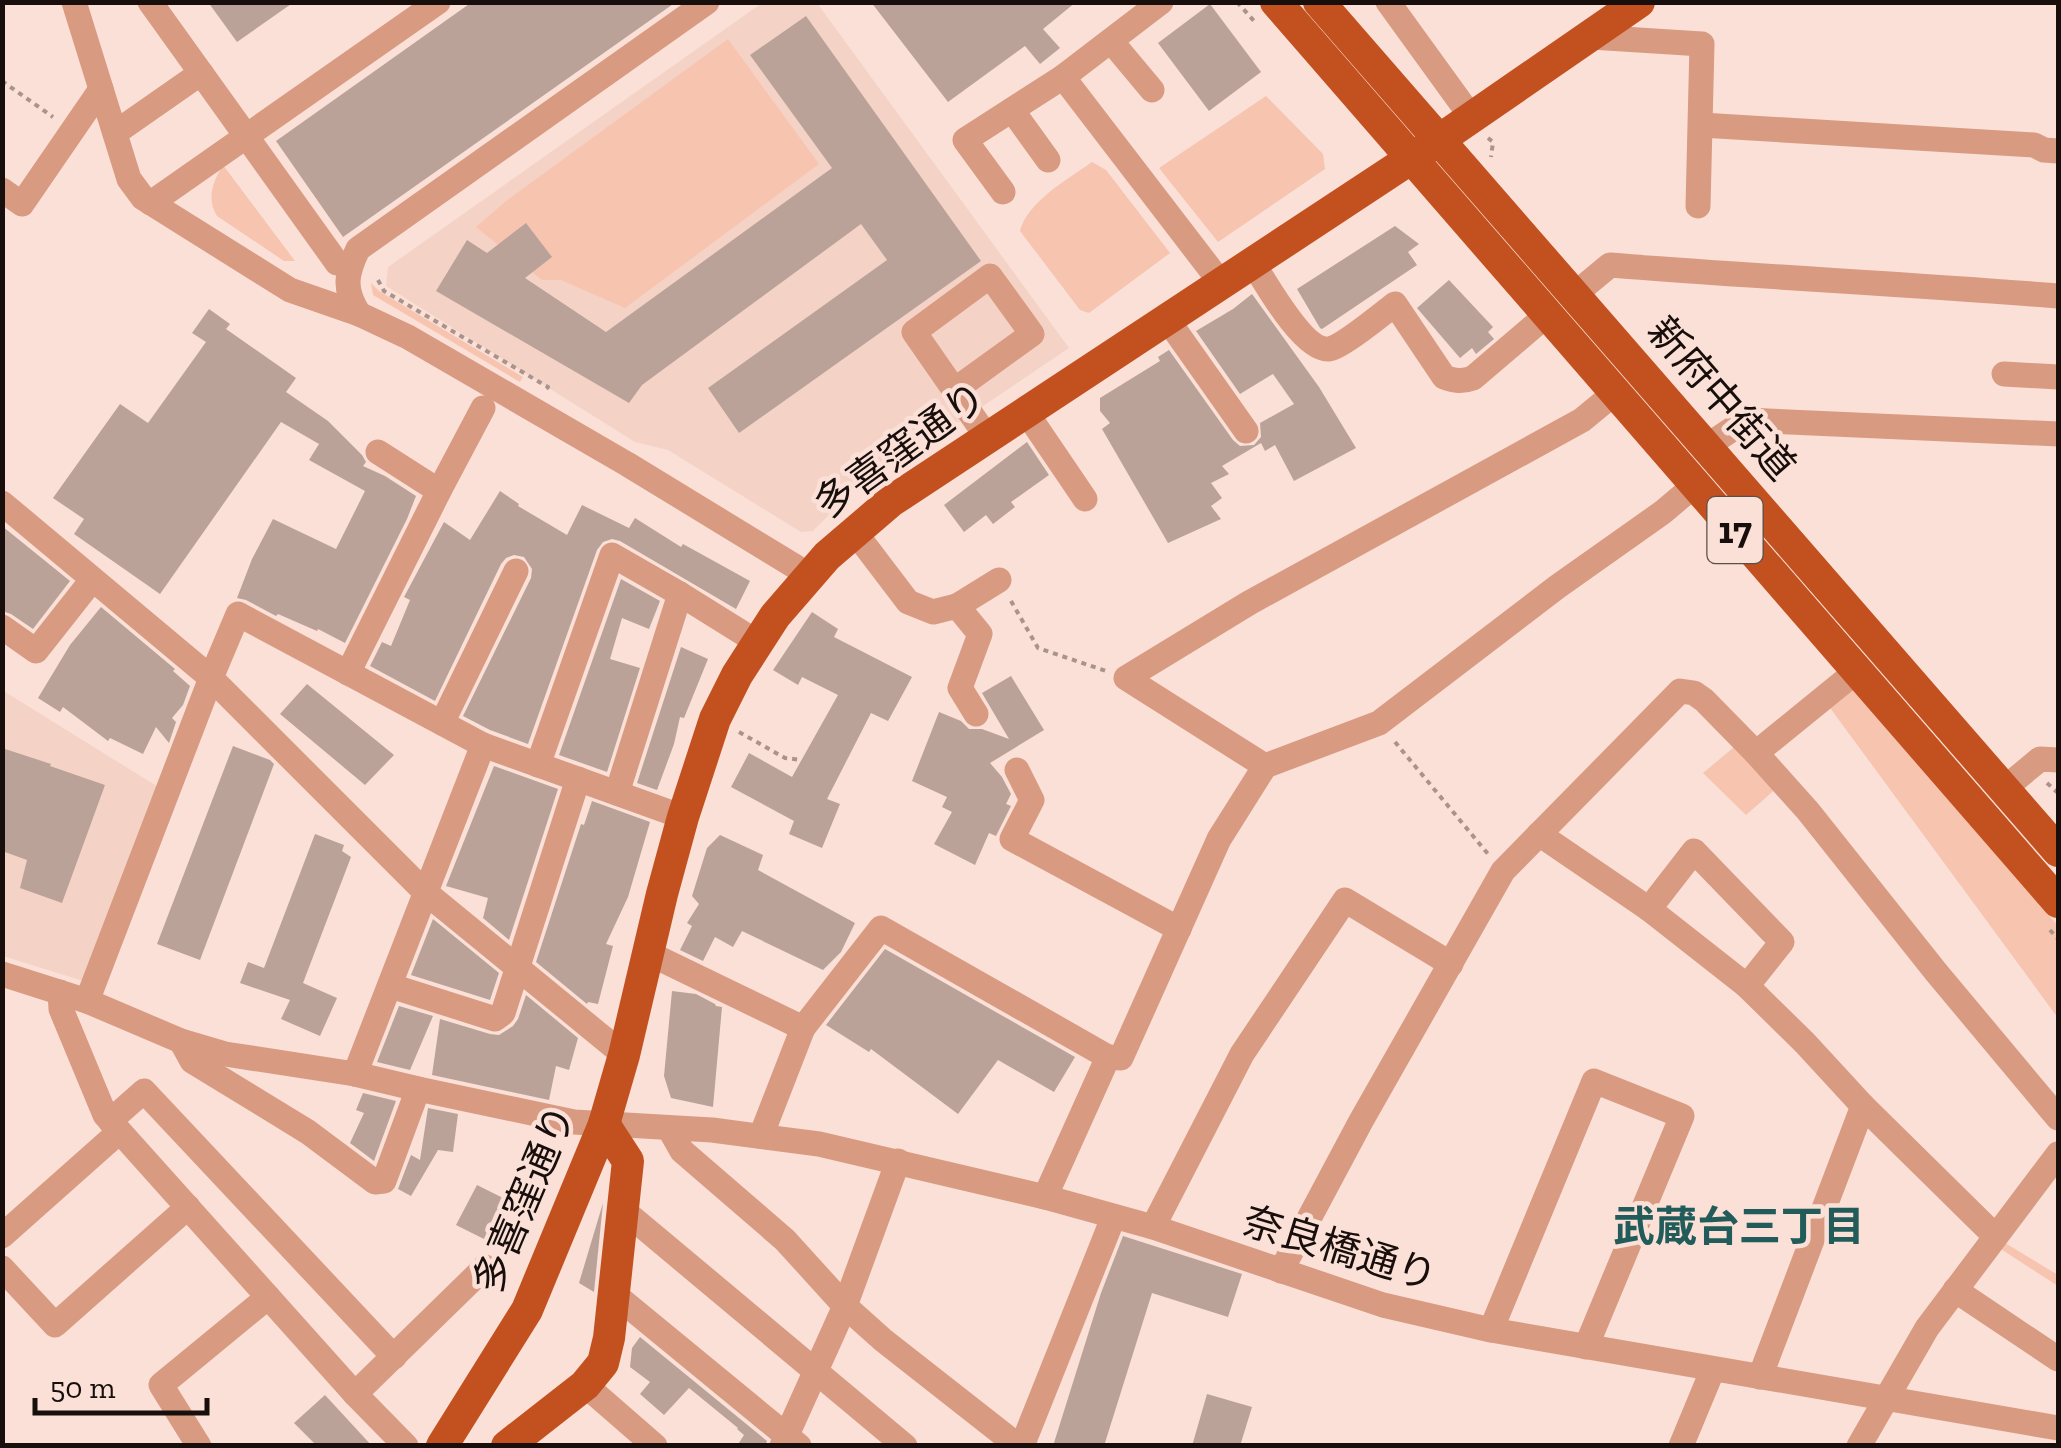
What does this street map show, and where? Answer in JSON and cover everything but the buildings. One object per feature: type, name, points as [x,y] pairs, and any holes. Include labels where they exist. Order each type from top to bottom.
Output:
[{"type":"main road","name":"新府中街道","points":[[1276,2],[2058,902]]},
{"type":"main road","name":"新府中街道","points":[[1296,2],[1405,129],[1411,142],[1411,159]]},
{"type":"main road","name":"新府中街道","points":[[1320,2],[2058,851]]},
{"type":"main road","name":"多喜窪通り","points":[[442,1446],[527,1310],[604,1124],[683,817],[716,719],[757,642],[809,575],[890,502],[1411,159],[1638,2]]},
{"type":"main road","name":"17","points":[[2005,788],[2058,826]]},
{"type":"main road","points":[[507,1446],[585,1385],[603,1362],[609,1338],[628,1160],[604,1124]]},
{"type":"street","points":[[74,2],[129,179],[151,204],[297,292],[408,337],[809,575]]},
{"type":"street","points":[[150,2],[246,136],[348,256],[350,300],[359,314]]},
{"type":"street","points":[[151,204],[438,2]]},
{"type":"street","points":[[297,292],[707,2]]},
{"type":"street","points":[[1002,192],[965,140],[1062,77],[1161,2]]},
{"type":"street","points":[[1388,2],[1472,118]]},
{"type":"street","points":[[1590,37],[1702,44],[1698,206]]},
{"type":"street","points":[[1110,40],[1152,90]]},
{"type":"street","points":[[115,133],[200,74]]},
{"type":"street","points":[[1062,77],[1221,284]]},
{"type":"street","points":[[2,190],[22,204],[101,89]]},
{"type":"street","points":[[1012,110],[1048,160]]},
{"type":"street","points":[[1700,125],[2034,145],[2051,151]]},
{"type":"street","points":[[198,170],[191,185],[190,211],[200,234]]},
{"type":"street","points":[[1253,263],[1280,306],[1312,343],[1324,349],[1336,347],[1395,304],[1444,377],[1454,380],[1472,378],[1548,314]]},
{"type":"street","points":[[1575,294],[1610,266],[2058,296]]},
{"type":"street","points":[[956,389],[1032,334],[990,276],[914,332],[988,437]]},
{"type":"street","points":[[1168,318],[1246,431]]},
{"type":"street","points":[[2004,374],[2058,377]]},
{"type":"street","points":[[1265,766],[1126,678],[1249,603],[1582,420],[1616,392]]},
{"type":"street","points":[[348,672],[483,408]]},
{"type":"street","points":[[1026,412],[1085,499]]},
{"type":"street","points":[[1707,446],[1746,420],[2058,434]]},
{"type":"street","points":[[378,452],[439,491]]},
{"type":"street","points":[[761,1136],[803,1028],[882,928],[1108,1057],[1122,1058],[1219,838],[1265,766],[1380,723],[1696,484]]},
{"type":"street","points":[[2,502],[210,678],[425,892],[624,1055]]},
{"type":"street","points":[[854,531],[908,602],[933,612],[957,606],[999,580]]},
{"type":"street","points":[[538,765],[612,555],[757,642]]},
{"type":"street","points":[[442,722],[516,571]]},
{"type":"street","points":[[2,627],[36,650],[92,580]]},
{"type":"street","points":[[617,793],[680,594]]},
{"type":"street","points":[[957,606],[980,634],[960,688],[976,714]]},
{"type":"street","points":[[88,1001],[238,614],[483,745],[683,817]]},
{"type":"street","points":[[1756,753],[1858,670]]},
{"type":"street","points":[[1281,1271],[1503,871],[1680,691],[1694,693],[1704,700],[1808,811],[2058,1118]]},
{"type":"street","points":[[355,1074],[483,745]]},
{"type":"street","points":[[2005,788],[2040,759],[2058,760]]},
{"type":"street","points":[[1016,770],[1032,800],[1012,839],[1179,929]]},
{"type":"street","points":[[390,986],[495,1019],[503,1013],[578,779]]},
{"type":"street","points":[[1538,834],[1649,909],[1747,986],[1995,1236]]},
{"type":"street","points":[[1649,909],[1694,851],[1782,942],[1747,986]]},
{"type":"street","points":[[1153,1228],[1242,1054],[1345,900],[1451,964]]},
{"type":"street","points":[[648,954],[803,1028]]},
{"type":"street","points":[[2,974],[88,1001],[180,1041],[192,1061],[308,1132],[375,1182],[384,1181],[418,1089]]},
{"type":"street","points":[[60,992],[61,1009],[105,1115],[406,1446]]},
{"type":"street","name":"奈良橋通り","points":[[180,1041],[224,1054],[355,1074],[574,1122],[712,1130],[819,1144],[1046,1197],[1153,1228],[1383,1305],[1491,1330],[2054,1431]]},
{"type":"street","points":[[1046,1197],[1108,1057]]},
{"type":"street","points":[[1491,1330],[1594,1081],[1682,1116],[1586,1347]]},
{"type":"street","points":[[2,1236],[114,1126],[144,1091],[394,1357]]},
{"type":"street","points":[[1760,1377],[1863,1106]]},
{"type":"street","points":[[668,1128],[682,1151],[785,1240],[845,1306],[1020,1446],[1113,1218]]},
{"type":"street","points":[[1859,1446],[1927,1328],[2058,1154]]},
{"type":"street","points":[[614,1294],[789,1442],[815,1370],[845,1306],[898,1161]]},
{"type":"street","points":[[2,1268],[54,1324],[188,1208]]},
{"type":"street","points":[[623,1210],[905,1446]]},
{"type":"street","points":[[355,1394],[486,1267]]},
{"type":"street","points":[[1955,1290],[2058,1359]]},
{"type":"street","points":[[198,1446],[161,1385],[268,1297]]},
{"type":"street","points":[[1681,1446],[1713,1369]]},
{"type":"street","points":[[585,1385],[654,1446]]},
{"type":"path","points":[[2,82],[54,117]]},
{"type":"path","points":[[378,280],[384,291],[548,386],[544,394]]},
{"type":"path","points":[[999,580],[1038,648],[1126,678]]},
{"type":"path","points":[[1380,723],[1503,871]]},
{"type":"path","points":[[734,730],[785,758],[802,760]]},
{"type":"shaded area","points":[[762,3],[817,3],[1069,348],[949,429],[914,442],[870,473],[813,531],[801,532],[668,450],[635,442],[386,286],[388,267]]},
{"type":"shaded area","points":[[728,39],[819,164],[625,308],[561,280],[542,280],[476,227],[506,201]]},
{"type":"shaded area","points":[[1266,96],[1323,154],[1325,169],[1218,242],[1159,168]]},
{"type":"shaded area","points":[[1092,162],[1106,170],[1170,253],[1089,313],[1080,310],[1020,231],[1040,201]]},
{"type":"shaded area","points":[[223,165],[295,261],[284,261],[217,216],[212,190]]},
{"type":"shaded area","points":[[371,283],[523,377],[520,382],[373,295]]},
{"type":"shaded area","points":[[1854,678],[2058,926],[2058,1018],[1825,701]]},
{"type":"shaded area","points":[[2,690],[163,790],[86,982],[3,956]]},
{"type":"shaded area","points":[[1739,743],[1779,786],[1746,815],[1703,773]]},
{"type":"shaded area","points":[[1997,1238],[2058,1275],[2058,1286],[1993,1244]]},
{"type":"district","name":"武蔵台三丁目","points":[[1739,1226]]}]
